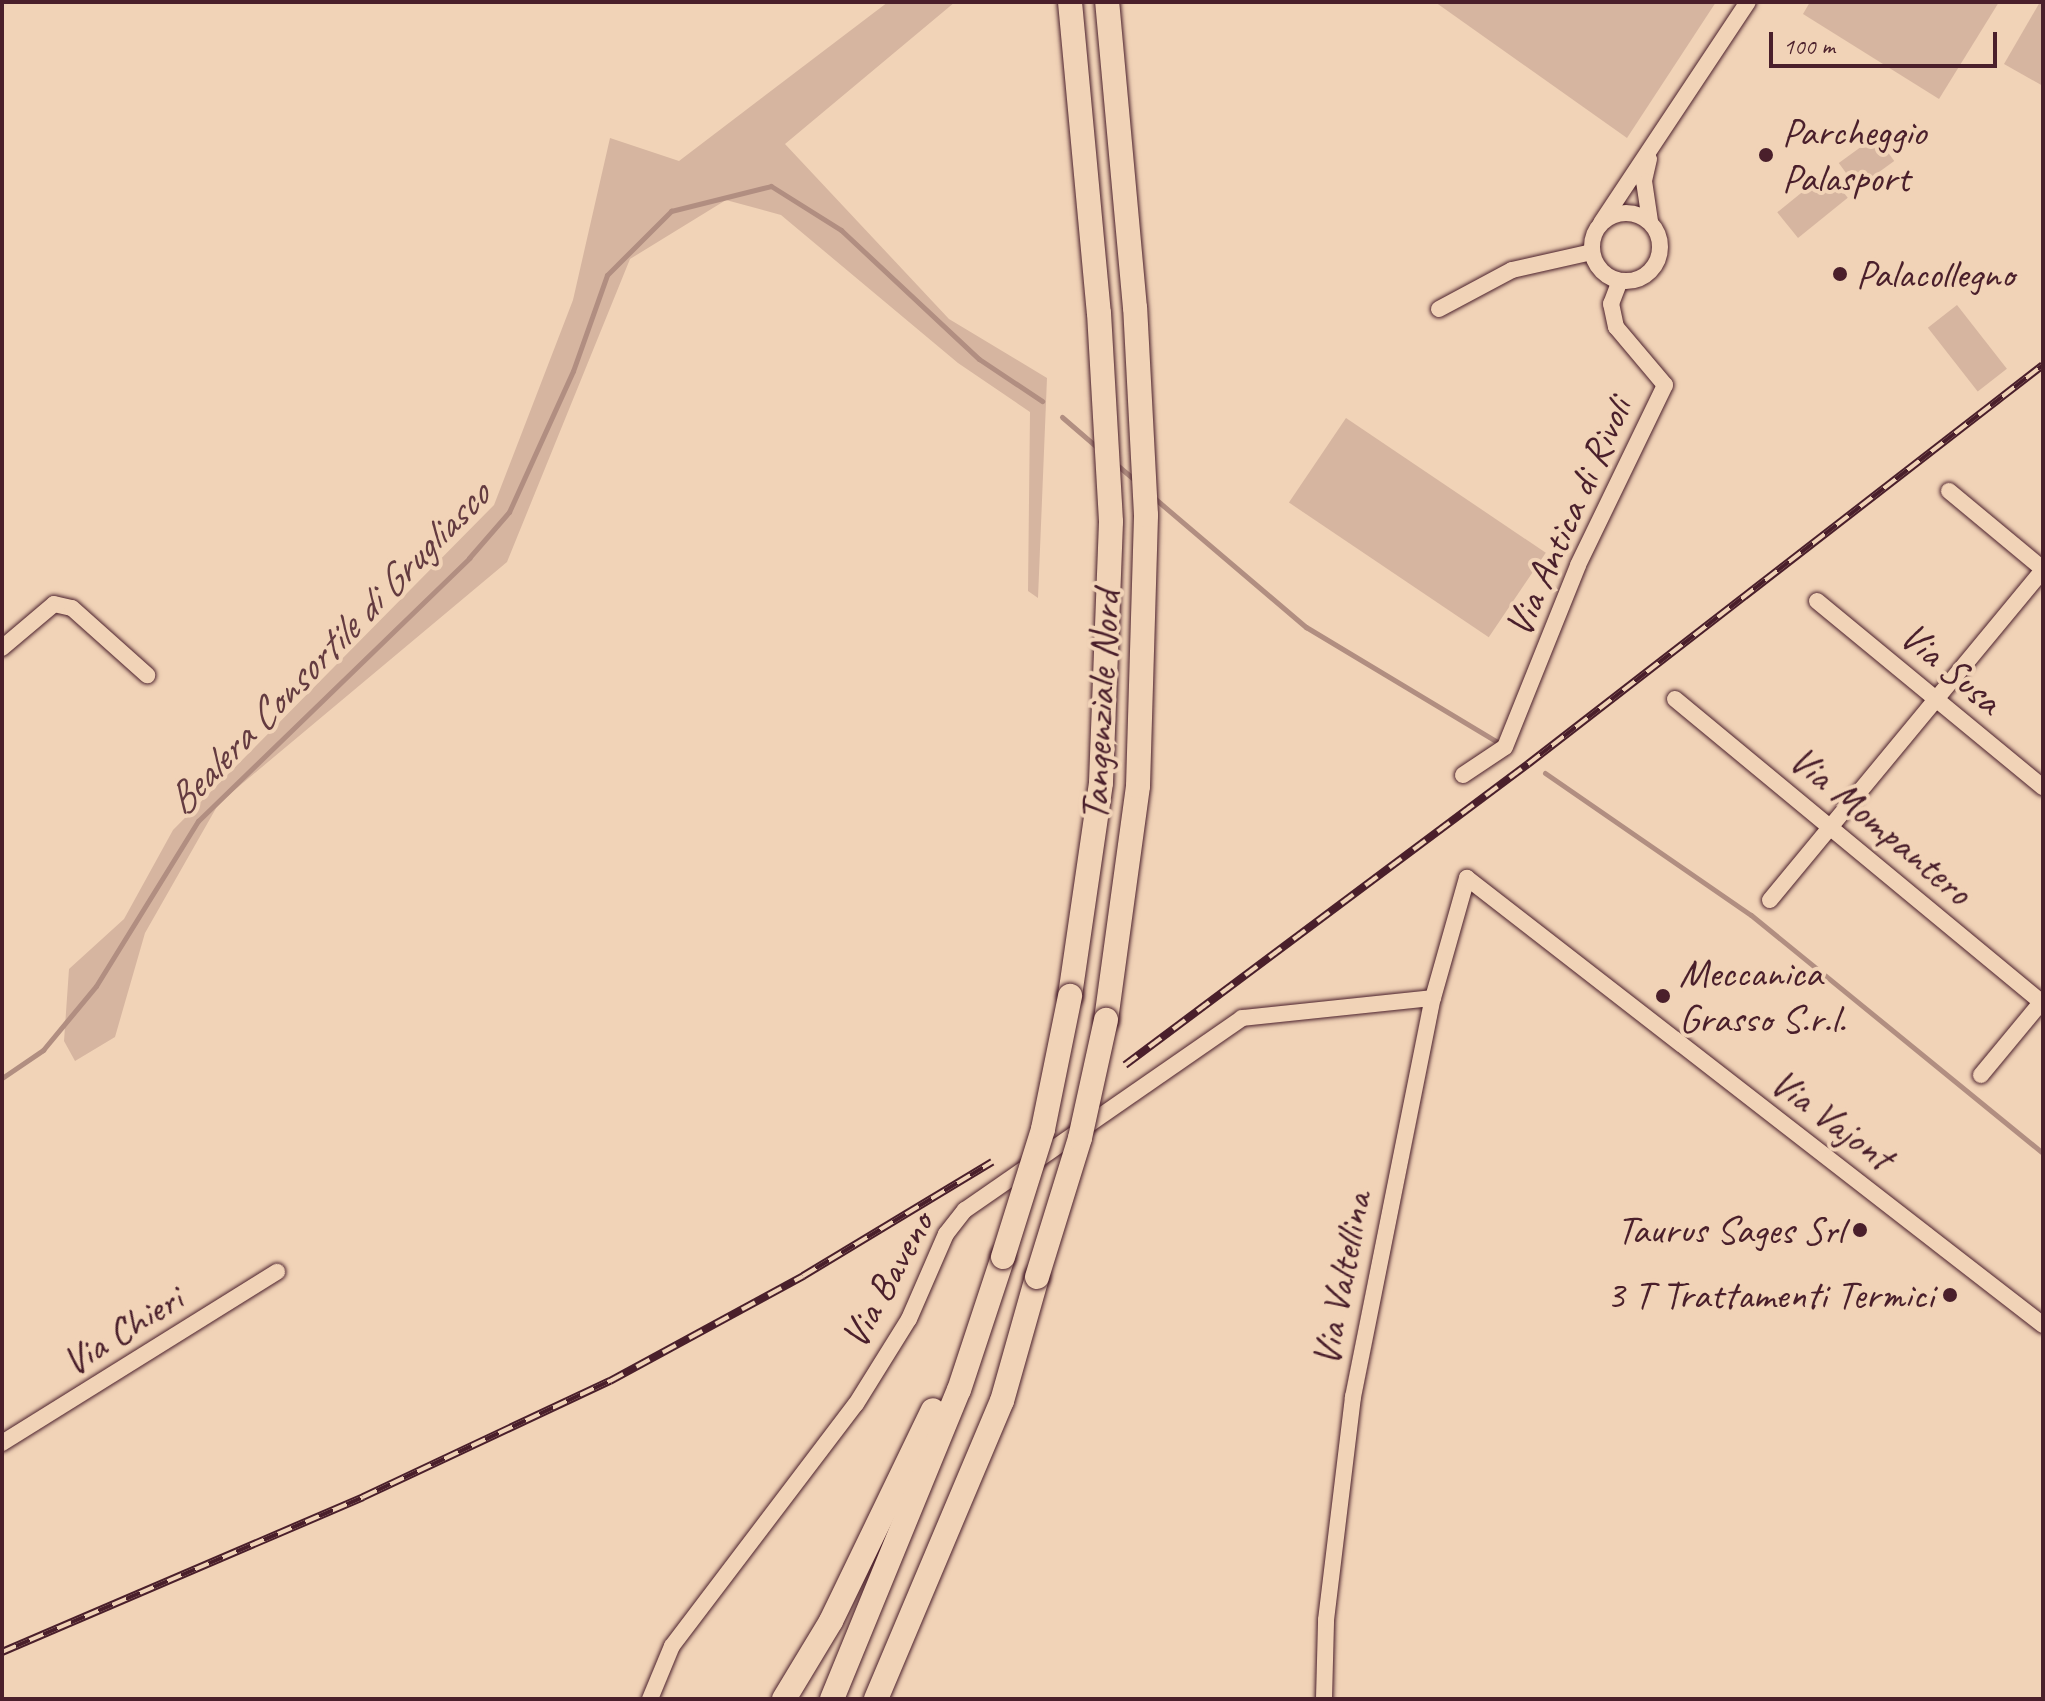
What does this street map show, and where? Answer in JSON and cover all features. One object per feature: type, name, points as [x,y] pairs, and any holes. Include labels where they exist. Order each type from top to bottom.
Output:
[{"type":"highway","name":"Tangenziale Nord","points":[[976,1329],[1003,1257],[1043,1129],[1070,996],[1101,783],[1111,522],[1099,313],[1070,2]]},
{"type":"highway","name":"Tangenziale Nord","points":[[876,1699],[1002,1401],[1080,1138],[1106,1020],[1138,786],[1146,529],[1135,308],[1107,2]]},
{"type":"highway","points":[[784,1699],[831,1621],[976,1329]]},
{"type":"highway","points":[[832,1699],[959,1390],[976,1329]]},
{"type":"street","points":[[1650,154],[1644,181],[1650,221],[1661,251],[1654,267],[1640,279],[1620,281],[1601,271],[1592,252],[1601,223],[1650,154],[1748,2]]},
{"type":"street","points":[[1601,223],[1625,213],[1650,221]]},
{"type":"street","points":[[1439,309],[1512,270],[1592,252]]},
{"type":"street","name":"Via Antica di Rivoli","points":[[1463,775],[1505,747],[1578,565],[1665,385],[1616,327],[1611,304],[1620,281]]},
{"type":"street","points":[[1770,900],[2043,569],[1949,491]]},
{"type":"street","name":"Via Susa","points":[[1817,601],[2043,787]]},
{"type":"street","points":[[2,648],[54,604],[72,608],[147,675]]},
{"type":"street","name":"Via Mompantero","points":[[1675,699],[2042,1002]]},
{"type":"street","name":"Via Valtellina","points":[[1324,1699],[1326,1620],[1353,1397],[1433,998],[1467,878]]},
{"type":"street","name":"Via Vajont","points":[[1467,878],[2043,1325]]},
{"type":"street","name":"Via Baveno","points":[[650,1699],[672,1646],[856,1404],[909,1319],[946,1234],[965,1210],[1242,1018],[1433,998]]},
{"type":"street","points":[[1981,1075],[2042,1002]]},
{"type":"street","name":"Via Chieri","points":[[2,1443],[277,1272]]},
{"type":"shaded area","points":[[888,2],[955,2],[785,144],[949,319],[1047,378],[1038,598],[1028,591],[1030,412],[958,363],[781,215],[726,200],[630,259],[507,562],[219,803],[145,933],[115,1037],[75,1061],[64,1041],[69,969],[124,919],[173,830],[494,505],[573,300],[610,138],[679,161]]},
{"type":"shaded area","points":[[1435,2],[1716,2],[1627,138]]},
{"type":"shaded area","points":[[1810,2],[1999,2],[1939,99],[1803,14]]},
{"type":"shaded area","points":[[2040,2],[2043,2],[2043,86],[2004,64]]},
{"type":"shaded area","points":[[1876,136],[1894,161],[1857,188],[1839,163]]},
{"type":"shaded area","points":[[1827,172],[1848,198],[1798,238],[1777,212]]},
{"type":"shaded area","points":[[1957,305],[2007,369],[1978,392],[1928,328]]},
{"type":"shaded area","points":[[1346,418],[1546,553],[1489,637],[1289,503]]},
{"type":"waterway","name":"Bealera Consortile di Grugliasco","points":[[2,1078],[43,1050],[96,986],[198,821],[469,558],[509,512],[573,371],[607,275],[671,211],[771,186],[841,230],[979,359],[1042,401]]},
{"type":"waterway","name":"Bealera Consortile di Grugliasco","points":[[1062,417],[1098,448]]},
{"type":"waterway","name":"Bealera Consortile di Grugliasco","points":[[1117,465],[1137,482]]},
{"type":"waterway","name":"Bealera Consortile di Grugliasco","points":[[1153,497],[1306,627],[1499,743]]},
{"type":"waterway","name":"Bealera Consortile di Grugliasco","points":[[1545,773],[1751,915],[2043,1153]]},
{"type":"railway","points":[[1125,1065],[1528,764],[2043,365]]},
{"type":"railway","points":[[2,1652],[363,1497],[610,1381],[803,1276],[992,1162]]},
{"type":"place","name":"Parcheggio Palasport","points":[[1766,155]]},
{"type":"place","name":"Palacollegno","points":[[1840,274]]},
{"type":"place","name":"Meccanica Grasso S.r.l.","points":[[1663,996]]},
{"type":"place","name":"Taurus Sages Srl","points":[[1860,1230]]},
{"type":"place","name":"3 T Trattamenti Termici","points":[[1950,1295]]}]
